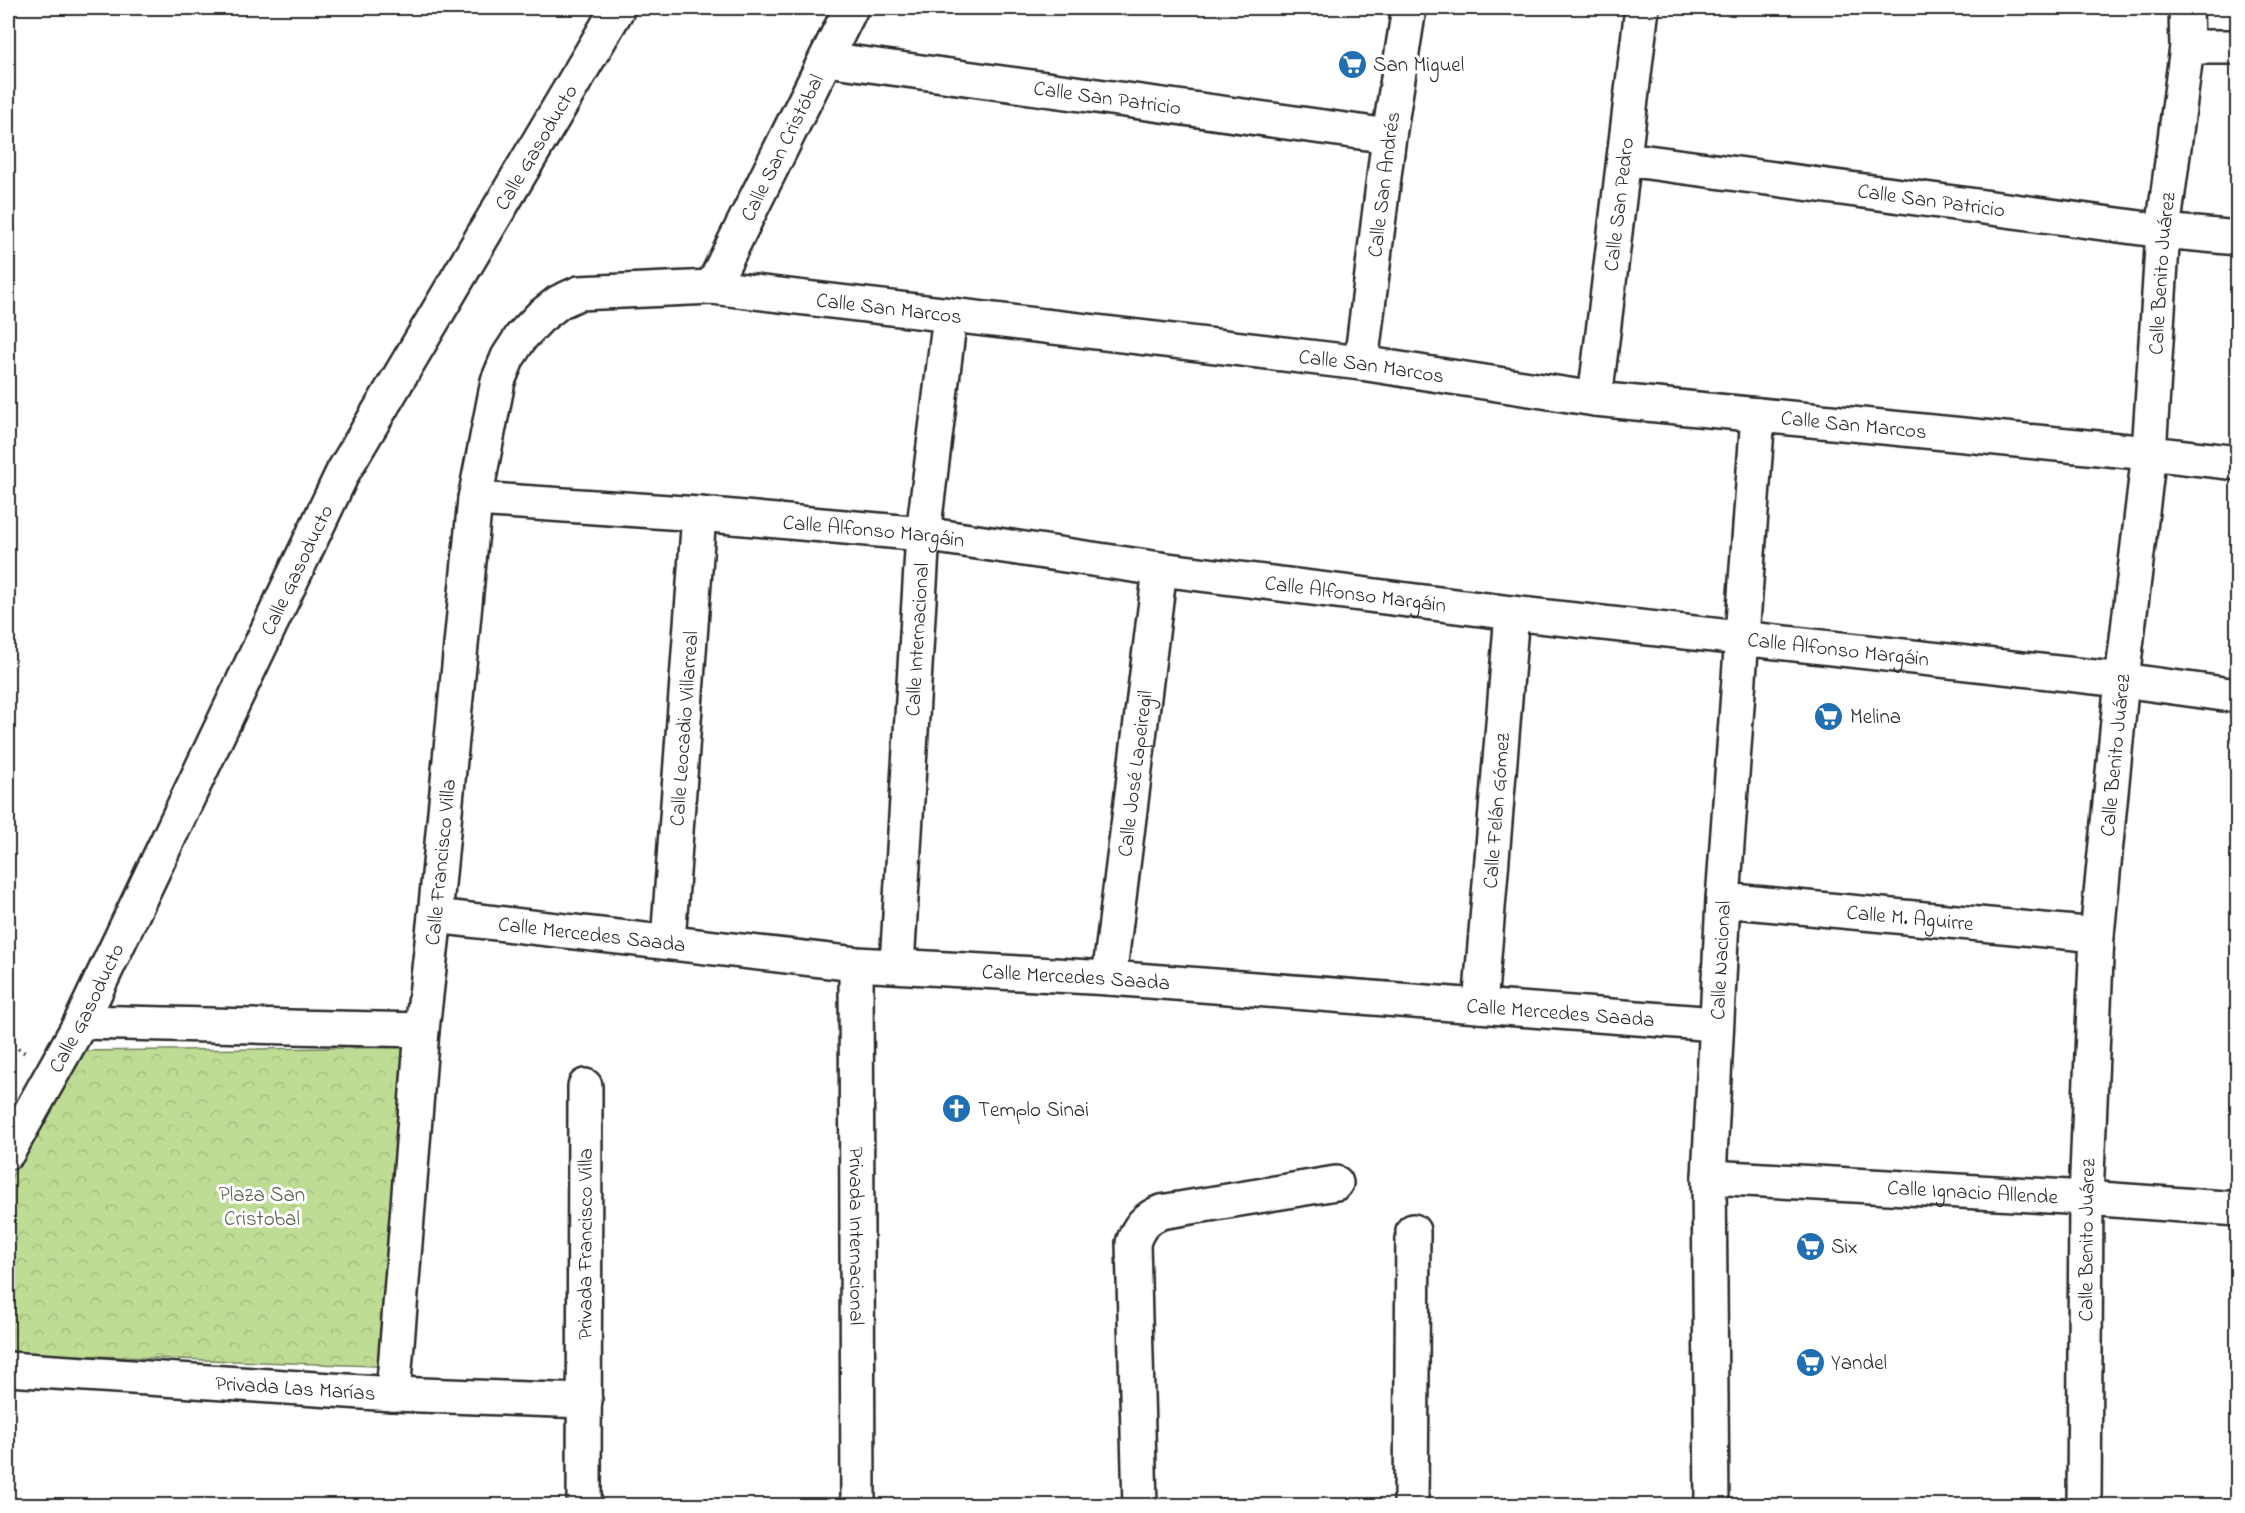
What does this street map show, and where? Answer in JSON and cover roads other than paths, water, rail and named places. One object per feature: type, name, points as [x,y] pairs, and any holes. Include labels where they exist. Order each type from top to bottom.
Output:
[{"type":"street","name":"Calle Gasoducto","points":[[8,1152],[81,1022],[343,472],[618,8]]},
{"type":"street","name":"Calle San Cristóbal","points":[[712,287],[851,8]]},
{"type":"street","name":"Calle San Andrés","points":[[1361,363],[1389,136],[1409,8]]},
{"type":"street","name":"Calle San Pedro","points":[[1595,399],[1642,8]]},
{"type":"street","name":"Calle Benito Juárez","points":[[2084,1506],[2086,1198],[2097,935],[2122,680],[2149,453],[2163,231],[2187,47],[2187,9]]},
{"type":"street","points":[[2187,47],[2238,47]]},
{"type":"street","name":"Calle San Patricio","points":[[826,59],[1389,136]]},
{"type":"street","name":"Calle San Patricio","points":[[1625,159],[2163,231],[2238,238]]},
{"type":"street","name":"Calle San Marcos","points":[[521,337],[559,302],[579,293],[712,287],[1361,363],[1595,399],[2238,463]]},
{"type":"street","name":"Calle Internacional","points":[[897,965],[923,534],[950,316]]},
{"type":"street","name":"Calle Francisco Villa","points":[[393,1394],[422,1030],[435,916],[474,499],[498,381],[508,357],[521,337]]},
{"type":"street","name":"Calle Nacional","points":[[1712,1506],[1709,1177],[1723,900],[1740,637],[1758,415]]},
{"type":"street","name":"Calle Alfonso Margáin","points":[[474,499],[699,514],[923,534],[1160,569],[1512,613],[2122,680],[2238,696]]},
{"type":"street","name":"Calle Leocadio Villarreal","points":[[668,942],[699,514]]},
{"type":"street","name":"Calle José Lapeiregil","points":[[1109,978],[1160,569]]},
{"type":"street","name":"Calle Felán Gómez","points":[[1480,1006],[1512,613]]},
{"type":"street","name":"Calle M. Aguirre","points":[[1723,900],[2097,935]]},
{"type":"street","name":"Calle Mercedes Saada","points":[[435,916],[856,964],[1109,978],[1716,1024]]},
{"type":"street","name":"Privada Internacional","points":[[856,964],[858,1506]]},
{"type":"street","points":[[81,1022],[422,1030]]},
{"type":"street","name":"Privada Francisco Villa","points":[[585,1086],[585,1401]]},
{"type":"street","name":"Calle Ignacio Allende","points":[[1709,1177],[2086,1198],[2238,1209]]},
{"type":"street","points":[[1140,1506],[1133,1243],[1137,1231],[1152,1216],[1161,1212],[1336,1183]]},
{"type":"street","points":[[1411,1506],[1413,1231]]},
{"type":"street","name":"Privada Las Marías","points":[[8,1369],[393,1394],[585,1401]]},
{"type":"street","points":[[584,1506],[585,1401]]},
{"type":"place","name":"San Miguel","points":[[1352,64]]},
{"type":"place","name":"Melina","points":[[1829,716]]},
{"type":"place","name":"Templo Sinai","points":[[957,1109]]},
{"type":"place","name":"Six","points":[[1810,1246]]},
{"type":"place","name":"Yandel","points":[[1810,1362]]},
{"type":"park label","name":"Plaza San Cristobal","points":[[262,1206]]}]
